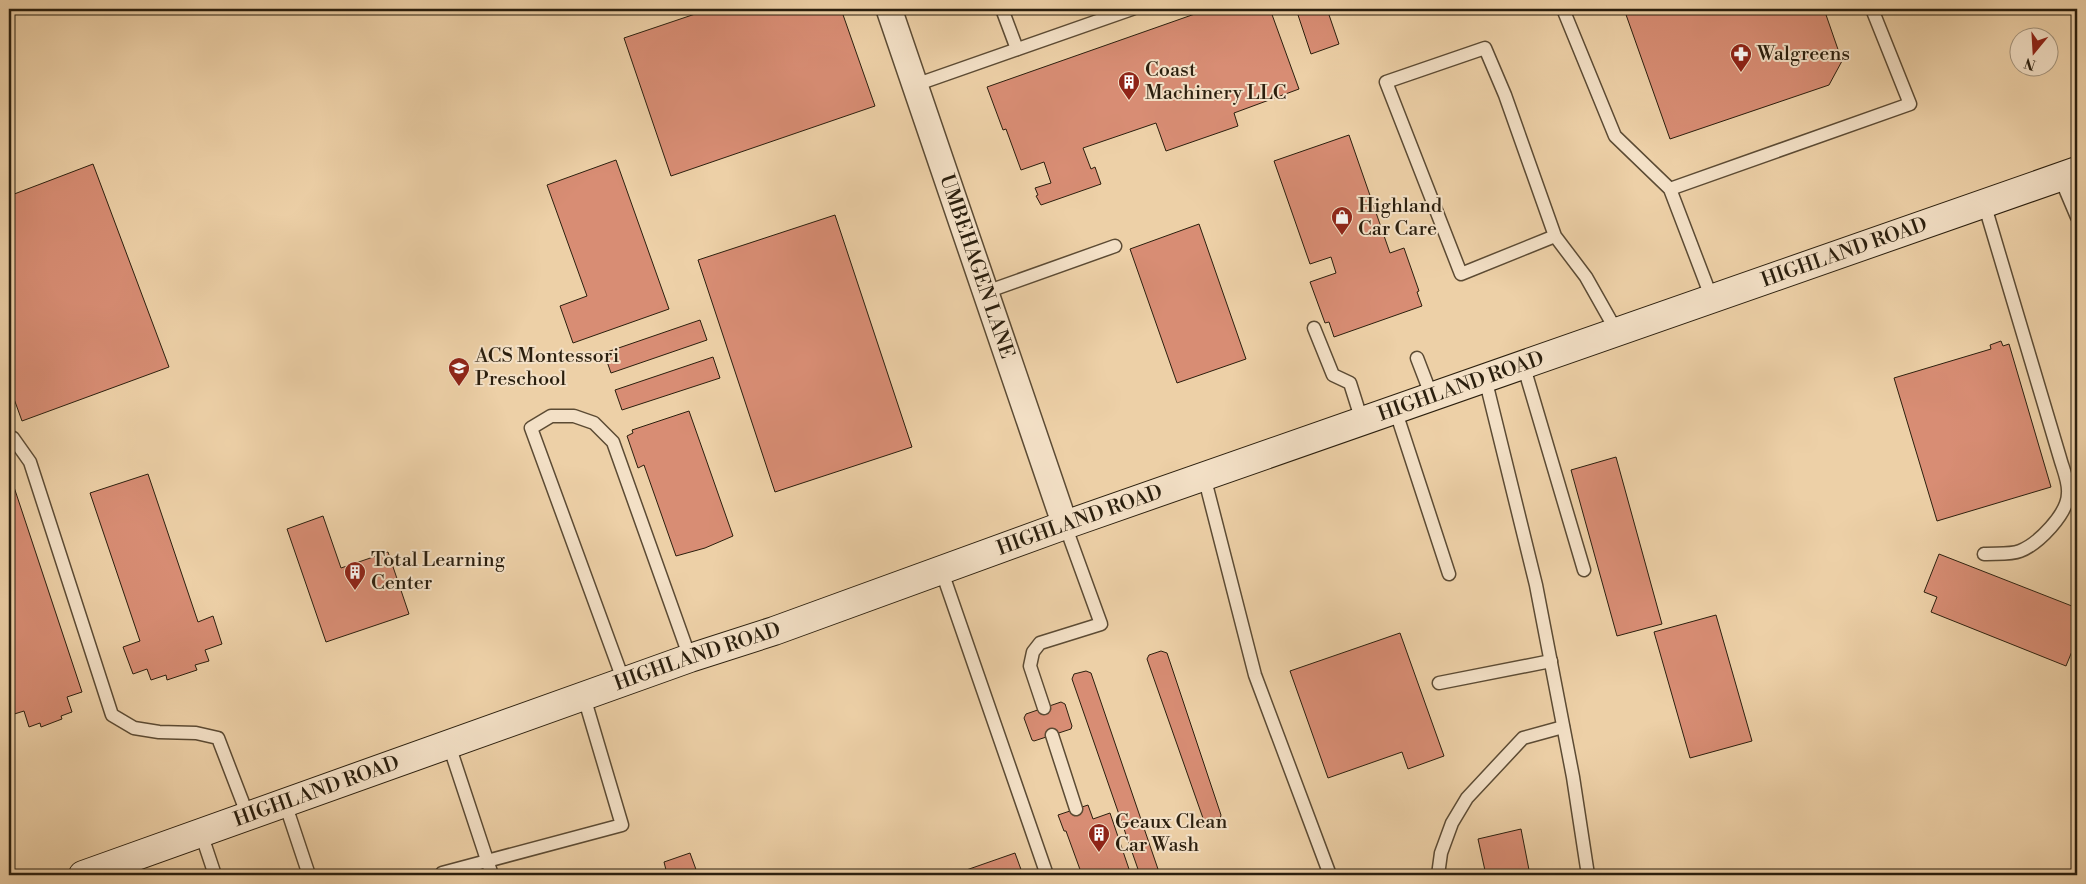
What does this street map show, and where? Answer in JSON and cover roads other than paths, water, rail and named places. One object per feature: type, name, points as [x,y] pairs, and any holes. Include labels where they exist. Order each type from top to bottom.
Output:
[{"type":"main road","name":"HIGHLAND ROAD","points":[[82,875],[117,869],[201,833],[690,658],[774,631],[941,569],[1204,476],[2069,174]]},
{"type":"street","name":"UMBEHAGEN LANE","points":[[889,9],[1066,525]]},
{"type":"lane","points":[[1002,9],[1017,49]]},
{"type":"lane","points":[[915,85],[1132,9]]},
{"type":"lane","points":[[1563,9],[1615,136],[1670,189],[1712,299]]},
{"type":"lane","points":[[1670,189],[1910,104],[1872,9]]},
{"type":"lane","points":[[1555,236],[1461,274],[1386,82],[1485,48],[1555,236],[1586,277],[1617,332]]},
{"type":"lane","points":[[2069,174],[2077,217]]},
{"type":"lane","points":[[1984,203],[2060,458],[2068,493],[2066,505],[2037,542],[2018,552],[1984,554]]},
{"type":"lane","points":[[986,292],[1115,246]]},
{"type":"lane","points":[[1314,328],[1333,375],[1350,383],[1362,421]]},
{"type":"lane","points":[[1417,358],[1432,396]]},
{"type":"lane","points":[[1523,364],[1584,570]]},
{"type":"lane","points":[[1485,378],[1536,585],[1563,726],[1588,875]]},
{"type":"lane","points":[[1395,409],[1449,574]]},
{"type":"lane","points":[[624,682],[531,428],[551,416],[574,416],[594,423],[613,442],[690,658]]},
{"type":"lane","points":[[9,436],[13,438],[30,462],[112,715],[134,728],[159,732],[196,733],[218,738],[248,816]]},
{"type":"lane","points":[[1204,476],[1255,674],[1330,875]]},
{"type":"lane","points":[[1044,708],[1030,666],[1033,652],[1040,643],[1100,624],[1066,525]]},
{"type":"lane","points":[[941,569],[1047,875]]},
{"type":"lane","points":[[1439,683],[1551,661]]},
{"type":"lane","points":[[442,873],[622,825],[584,697]]},
{"type":"lane","points":[[1438,875],[1441,852],[1452,823],[1467,798],[1523,738],[1563,726]]},
{"type":"lane","points":[[1052,735],[1076,808]]},
{"type":"lane","points":[[449,745],[492,875]]},
{"type":"lane","points":[[285,803],[308,875]]},
{"type":"lane","points":[[201,833],[215,875]]},
{"type":"place","name":"Walgreens","points":[[1741,73]]},
{"type":"place","name":"Coast Machinery LLC","points":[[1129,101]]},
{"type":"place","name":"Highland Car Care","points":[[1342,236]]},
{"type":"place","name":"ACS Montessori Preschool","points":[[459,387]]},
{"type":"place","name":"Total Learning Center","points":[[355,591]]},
{"type":"place","name":"Geaux Clean Car Wash","points":[[1099,853]]}]
